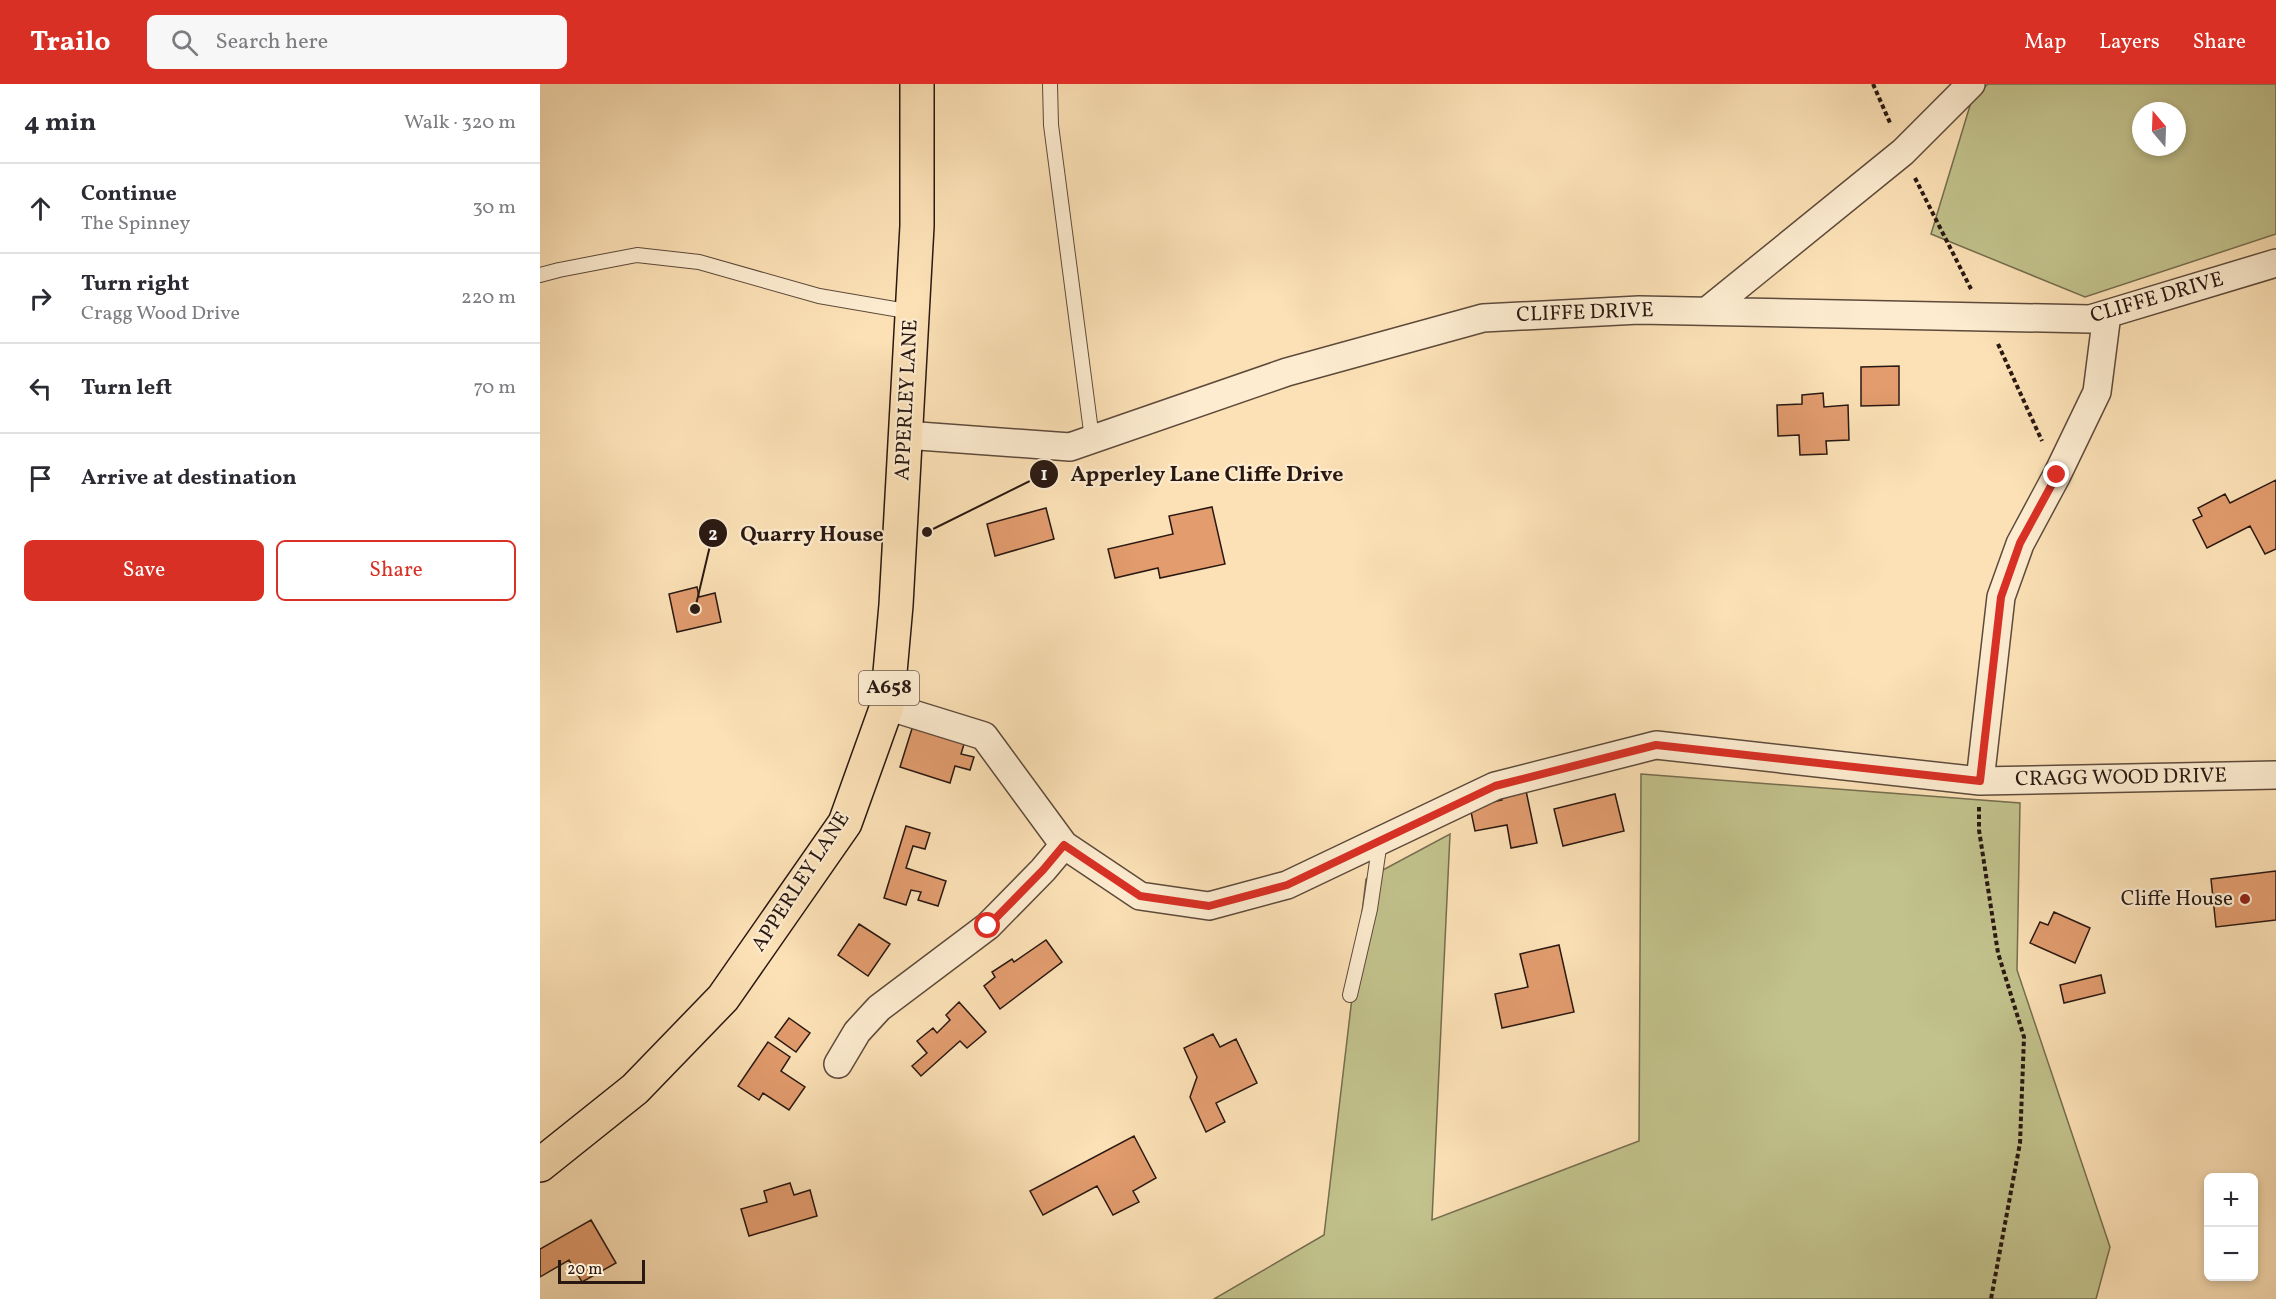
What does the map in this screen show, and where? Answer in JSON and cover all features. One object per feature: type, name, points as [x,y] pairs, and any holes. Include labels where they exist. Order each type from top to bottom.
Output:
[{"type":"highway","name":"APPERLEY LANE","points":[[540,1165],[635,1089],[723,998],[844,824],[887,706],[896,605],[917,226],[917,84]]},
{"type":"street","points":[[1707,311],[1902,152],[1971,84]]},
{"type":"street","name":"CLIFFE DRIVE","points":[[905,435],[1070,447],[1287,372],[1483,318],[1639,310],[2090,319],[2276,263]]},
{"type":"street","points":[[1980,781],[2001,597],[2020,543],[2057,475],[2097,392],[2107,314]]},
{"type":"street","name":"CRAGG WOOD DRIVE","points":[[887,706],[984,736],[1064,845],[1140,896],[1209,906],[1287,885],[1495,786],[1656,745],[1980,781],[2276,776]]},
{"type":"street","points":[[838,1064],[857,1032],[879,1008],[988,926],[1064,845]]},
{"type":"lane","points":[[1050,84],[1051,125],[1092,439]]},
{"type":"lane","points":[[540,275],[638,255],[699,262],[819,296],[912,312]]},
{"type":"lane","points":[[1350,995],[1370,909],[1380,841]]},
{"type":"path","points":[[1873,84],[1902,152]]},
{"type":"path","points":[[1980,781],[1979,830],[1998,954],[2024,1037],[2020,1143],[1991,1299]]},
{"type":"green space","points":[[1988,84],[2276,84],[2276,234],[2085,297],[1931,234],[1972,99]]},
{"type":"green space","points":[[1641,774],[2020,803],[2017,970],[2110,1247],[2096,1299],[1214,1299],[1324,1235],[1366,879],[1450,834],[1432,1220],[1639,1141]]},
{"type":"building","points":[[1899,366],[1899,405],[1861,406],[1861,367]]},
{"type":"building","points":[[1823,393],[1824,407],[1848,405],[1849,440],[1826,441],[1827,454],[1800,455],[1799,435],[1778,436],[1777,405],[1802,404],[1802,395]]},
{"type":"building","points":[[2276,480],[2276,549],[2265,554],[2250,526],[2207,548],[2193,520],[2202,516],[2198,508],[2225,494],[2230,503]]},
{"type":"building","points":[[1212,507],[1225,564],[1160,578],[1158,568],[1115,578],[1108,549],[1173,534],[1169,516]]},
{"type":"building","points":[[1046,508],[1054,539],[995,556],[987,524]]},
{"type":"building","points":[[697,587],[699,597],[715,593],[721,622],[677,632],[669,594]]},
{"type":"building","points":[[915,719],[965,741],[961,754],[974,757],[970,770],[955,766],[950,783],[900,767]]},
{"type":"building","points":[[1525,786],[1537,843],[1511,848],[1507,825],[1475,831],[1470,807],[1502,800],[1500,791]]},
{"type":"building","points":[[1615,794],[1624,831],[1563,846],[1554,809]]},
{"type":"building","points":[[906,826],[930,833],[925,849],[913,846],[906,868],[946,881],[938,906],[918,900],[921,892],[911,890],[906,905],[884,898]]},
{"type":"building","name":"Cliffe House","points":[[2276,871],[2276,920],[2216,927],[2211,879]]},
{"type":"building","points":[[2054,912],[2090,928],[2075,963],[2030,943],[2040,922],[2048,925]]},
{"type":"building","points":[[859,924],[890,944],[868,976],[838,955]]},
{"type":"building","points":[[1046,940],[1062,962],[1000,1009],[984,986],[995,977],[992,972],[1012,959],[1014,962]]},
{"type":"building","points":[[1559,945],[1574,1012],[1502,1028],[1495,994],[1528,987],[1520,954]]},
{"type":"building","points":[[2101,975],[2105,993],[2064,1003],[2060,985]]},
{"type":"building","points":[[959,1002],[986,1032],[967,1048],[960,1041],[921,1076],[912,1066],[927,1053],[917,1041],[933,1028],[937,1033],[950,1020],[946,1015]]},
{"type":"building","points":[[789,1018],[810,1033],[796,1052],[775,1037]]},
{"type":"building","points":[[1213,1034],[1220,1047],[1236,1039],[1257,1083],[1216,1103],[1225,1122],[1206,1132],[1190,1097],[1197,1077],[1184,1048]]},
{"type":"building","points":[[768,1042],[790,1057],[781,1071],[805,1087],[789,1110],[763,1093],[759,1100],[738,1086]]},
{"type":"building","points":[[1134,1136],[1156,1178],[1133,1191],[1139,1202],[1113,1215],[1097,1186],[1043,1215],[1030,1191]]},
{"type":"building","points":[[790,1183],[794,1195],[810,1190],[817,1216],[749,1236],[741,1209],[767,1202],[764,1191]]},
{"type":"building","points":[[591,1220],[616,1263],[582,1282],[569,1260],[540,1277],[540,1249]]},
{"type":"place","name":"Apperley Lane Cliffe Drive","points":[[927,532]]},
{"type":"place","name":"Quarry House","points":[[695,609]]},
{"type":"place","name":"Cliffe House","points":[[2245,899]]},
{"type":"route","points":[[988,926],[1064,845],[1140,896],[1209,906],[1287,885],[1495,786],[1656,745],[1980,781],[2001,597],[2020,543],[2057,475]]}]
